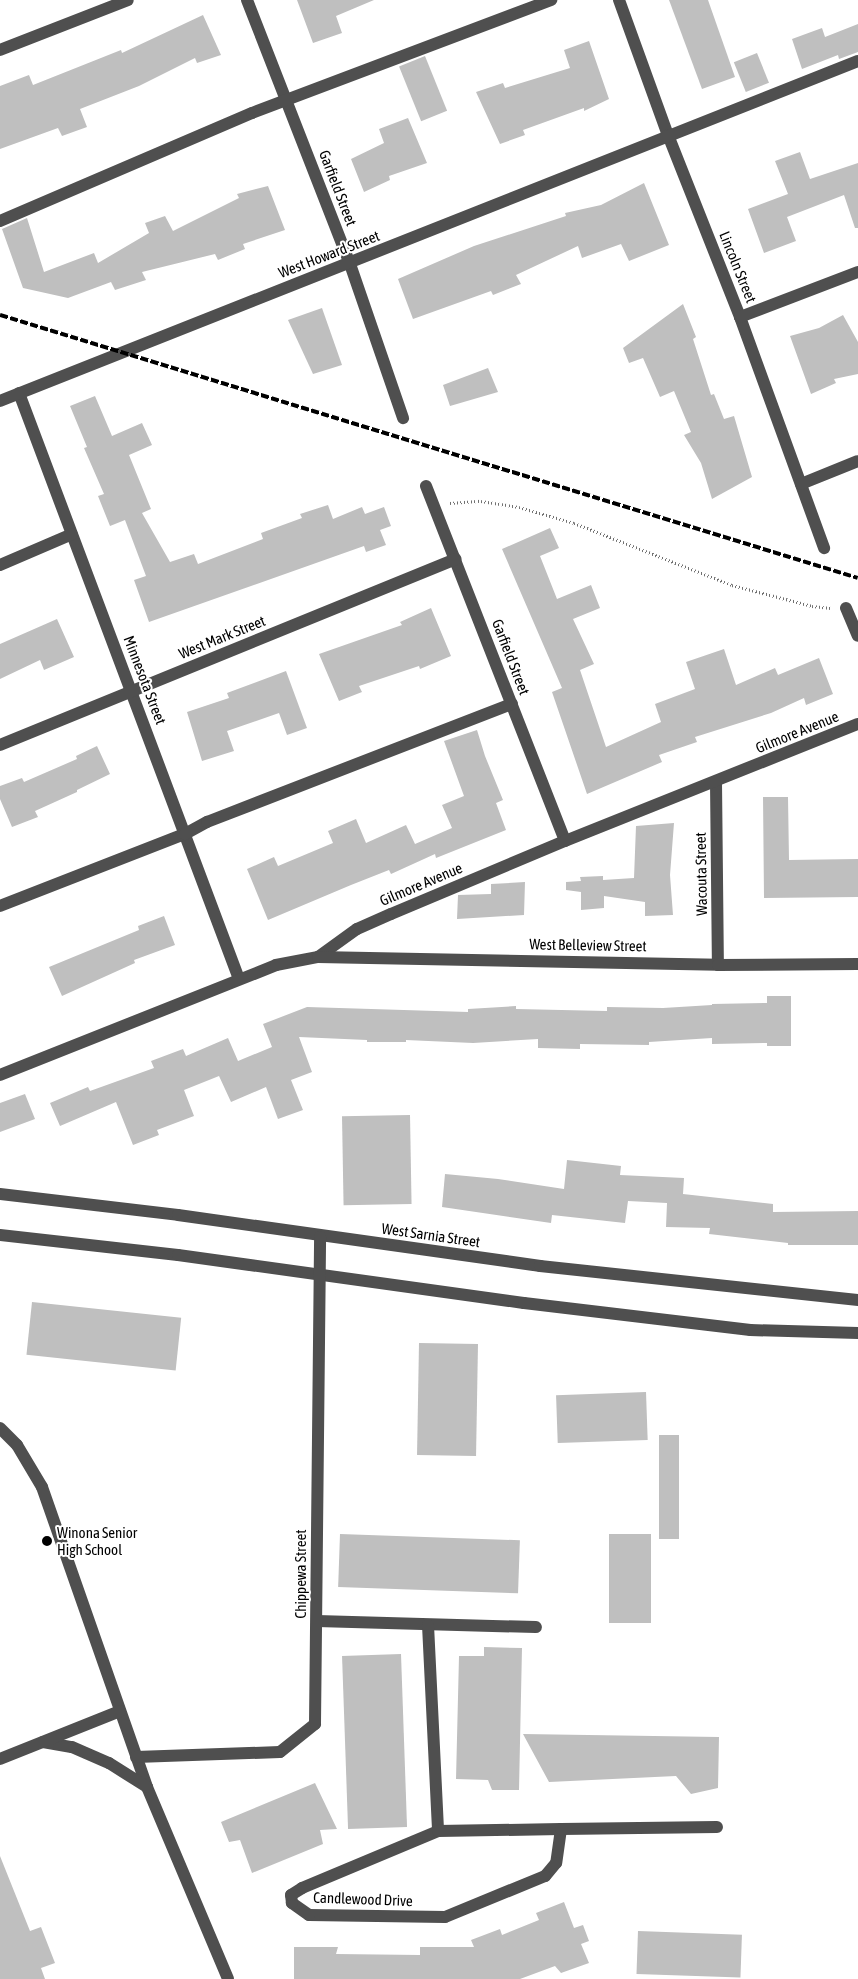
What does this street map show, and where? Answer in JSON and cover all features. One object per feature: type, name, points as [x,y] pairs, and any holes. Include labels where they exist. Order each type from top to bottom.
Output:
[{"type":"street","points":[[0,50],[128,0]]},
{"type":"street","name":"Garfield Street","points":[[247,0],[350,264],[403,418]]},
{"type":"street","points":[[0,221],[286,100],[551,0]]},
{"type":"street","name":"Lincoln Street","points":[[619,0],[668,134],[740,317],[824,548]]},
{"type":"street","name":"West Howard Street","points":[[0,401],[118,352],[350,264],[668,134],[858,61]]},
{"type":"street","points":[[740,317],[858,272]]},
{"type":"street","name":"Minnesota Street","points":[[19,393],[239,980]]},
{"type":"street","points":[[800,484],[858,462]]},
{"type":"street","name":"Garfield Street","points":[[426,486],[565,840]]},
{"type":"street","points":[[0,565],[72,534]]},
{"type":"street","name":"West Mark Street","points":[[0,745],[455,560]]},
{"type":"street","points":[[846,608],[858,636]]},
{"type":"street","points":[[0,906],[185,834],[207,822],[512,704]]},
{"type":"street","name":"Gilmore Avenue","points":[[0,1075],[276,965],[318,957],[357,929],[565,840],[716,782],[858,724]]},
{"type":"street","name":"Wacouta Street","points":[[716,782],[718,965]]},
{"type":"street","name":"West Belleview Street","points":[[318,957],[718,965],[858,964]]},
{"type":"street","name":"West Sarnia Street","points":[[0,1194],[178,1215],[540,1266],[858,1300]]},
{"type":"street","points":[[0,1235],[168,1254],[524,1303],[750,1330],[858,1333]]},
{"type":"street","name":"Chippewa Street","points":[[136,1757],[280,1752],[315,1724],[320,1236]]},
{"type":"street","points":[[0,1428],[17,1445],[42,1488],[147,1787],[228,1979]]},
{"type":"street","points":[[317,1622],[536,1627]]},
{"type":"street","points":[[428,1625],[438,1831]]},
{"type":"street","points":[[0,1759],[120,1711]]},
{"type":"street","points":[[43,1742],[72,1747],[109,1763],[147,1787]]},
{"type":"street","name":"Candlewood Drive","points":[[561,1829],[556,1863],[545,1876],[445,1917],[309,1915],[292,1903],[292,1894],[302,1888],[438,1831],[561,1829],[717,1827]]},
{"type":"path","points":[[435,507],[459,501],[519,507],[574,523],[732,585],[812,606],[846,608]]},
{"type":"building","points":[[297,0],[374,0],[336,16],[342,33],[313,43]]},
{"type":"building","points":[[669,0],[708,0],[735,77],[702,89]]},
{"type":"building","points":[[203,15],[221,55],[197,63],[195,58],[139,86],[80,109],[87,127],[62,136],[58,128],[0,149],[0,86],[29,75],[33,85],[121,50],[122,53]]},
{"type":"building","points":[[858,24],[858,52],[839,59],[838,55],[802,69],[792,39],[822,28],[825,37]]},
{"type":"building","points":[[589,41],[609,99],[584,111],[584,108],[523,130],[525,135],[500,144],[476,92],[503,83],[505,88],[570,68],[564,50]]},
{"type":"building","points":[[757,53],[769,83],[746,92],[734,62]]},
{"type":"building","points":[[425,56],[447,111],[421,121],[399,66]]},
{"type":"building","points":[[408,118],[427,163],[389,176],[390,180],[364,192],[351,159],[384,143],[379,129]]},
{"type":"building","points":[[800,152],[810,179],[858,163],[858,228],[855,228],[844,195],[787,217],[796,241],[764,253],[748,209],[788,194],[775,161]]},
{"type":"building","points":[[644,183],[669,245],[629,261],[621,244],[582,258],[578,246],[516,275],[521,284],[493,295],[491,291],[413,319],[398,279],[474,246],[566,216],[565,213],[601,205]]},
{"type":"building","points":[[268,186],[285,230],[243,244],[245,249],[218,260],[215,254],[142,272],[146,280],[115,290],[111,282],[68,298],[23,288],[2,229],[27,218],[44,272],[94,253],[98,263],[149,233],[145,223],[165,216],[173,231],[239,198],[237,194]]},
{"type":"building","points":[[683,304],[696,337],[693,339],[711,395],[714,394],[724,419],[734,416],[752,477],[712,499],[701,463],[684,435],[691,432],[674,391],[660,397],[643,358],[629,363],[623,348]]},
{"type":"building","points":[[322,308],[342,365],[313,374],[288,320]]},
{"type":"building","points":[[843,315],[858,342],[858,374],[834,379],[836,383],[811,394],[790,336],[819,328]]},
{"type":"building","points":[[488,368],[498,392],[450,406],[443,385]]},
{"type":"building","points":[[95,396],[112,436],[142,423],[152,445],[129,455],[151,509],[142,513],[170,562],[194,554],[198,564],[263,539],[261,533],[302,518],[300,514],[328,505],[333,519],[362,507],[365,514],[384,507],[391,526],[380,530],[386,545],[366,552],[364,546],[149,622],[134,580],[146,576],[125,520],[110,526],[98,496],[104,494],[84,448],[87,447],[70,406]]},
{"type":"building","points":[[550,528],[559,548],[540,556],[557,599],[591,585],[600,608],[573,619],[594,664],[580,670],[606,747],[661,722],[655,704],[695,689],[686,662],[724,649],[736,685],[775,668],[778,675],[819,658],[833,694],[806,705],[804,698],[771,713],[695,737],[697,742],[659,755],[662,762],[587,794],[552,692],[562,688],[502,549]]},
{"type":"building","points":[[431,608],[451,656],[420,669],[419,666],[359,686],[362,692],[339,701],[319,654],[402,625],[400,622]]},
{"type":"building","points":[[57,619],[74,657],[44,670],[40,660],[0,679],[0,644]]},
{"type":"building","points":[[286,671],[307,728],[287,735],[279,713],[227,731],[234,751],[202,761],[187,712],[229,698],[227,693]]},
{"type":"building","points":[[477,730],[485,756],[503,800],[496,803],[506,830],[436,858],[435,854],[391,874],[389,870],[268,920],[247,869],[274,857],[278,866],[333,843],[328,831],[356,819],[366,843],[406,825],[415,844],[452,828],[442,805],[464,796],[444,741]]},
{"type":"building","points":[[97,746],[110,774],[77,790],[77,792],[35,811],[38,817],[12,827],[0,799],[0,786],[22,778],[24,782],[77,759],[76,756]]},
{"type":"building","points":[[763,797],[788,797],[789,860],[858,859],[858,897],[764,898]]},
{"type":"building","points":[[674,823],[670,875],[673,915],[645,916],[645,902],[604,896],[604,908],[581,910],[581,892],[566,890],[566,882],[581,881],[580,877],[603,876],[603,880],[634,878],[636,826]]},
{"type":"building","points":[[525,882],[524,915],[457,919],[458,895],[491,894],[491,884]]},
{"type":"building","points":[[164,916],[175,945],[134,960],[135,963],[62,996],[49,967],[139,930],[138,926]]},
{"type":"building","points":[[767,996],[791,996],[791,1046],[767,1046],[767,1043],[712,1044],[712,1038],[649,1042],[649,1045],[580,1044],[580,1049],[538,1048],[538,1039],[473,1043],[406,1040],[406,1042],[367,1042],[367,1040],[299,1037],[312,1072],[291,1080],[303,1110],[278,1119],[266,1087],[231,1102],[219,1076],[184,1090],[194,1116],[157,1130],[159,1135],[133,1145],[116,1102],[60,1126],[50,1103],[88,1087],[90,1091],[154,1068],[151,1061],[183,1049],[186,1056],[228,1038],[238,1061],[272,1047],[263,1024],[307,1007],[468,1012],[468,1009],[516,1006],[516,1009],[607,1011],[607,1007],[663,1008],[712,1004],[767,1003]]},
{"type":"building","points":[[25,1094],[35,1119],[0,1132],[0,1103]]},
{"type":"building","points":[[410,1115],[412,1204],[344,1205],[342,1116]]},
{"type":"building","points":[[567,1160],[621,1166],[620,1175],[684,1178],[683,1194],[773,1204],[773,1212],[858,1211],[858,1245],[788,1245],[788,1243],[709,1234],[710,1228],[666,1227],[667,1203],[628,1201],[625,1223],[552,1215],[551,1223],[442,1207],[445,1174],[498,1179],[564,1189]]},
{"type":"building","points":[[32,1302],[181,1318],[176,1370],[26,1355]]},
{"type":"building","points":[[419,1343],[478,1344],[476,1456],[417,1455]]},
{"type":"building","points":[[646,1392],[648,1440],[558,1443],[556,1395]]},
{"type":"building","points":[[659,1435],[679,1435],[679,1539],[659,1539]]},
{"type":"building","points":[[340,1534],[520,1540],[518,1593],[338,1587]]},
{"type":"building","points":[[609,1534],[651,1534],[651,1623],[609,1623]]},
{"type":"building","points":[[484,1647],[522,1648],[519,1790],[492,1790],[488,1780],[456,1779],[459,1656],[484,1656]]},
{"type":"building","points":[[401,1654],[407,1827],[348,1829],[342,1656]]},
{"type":"building","points":[[523,1734],[719,1737],[718,1788],[691,1794],[676,1776],[549,1782]]},
{"type":"building","points":[[315,1783],[337,1829],[320,1830],[323,1844],[252,1873],[240,1840],[229,1842],[221,1822]]},
{"type":"building","points":[[0,1856],[30,1931],[41,1927],[55,1963],[41,1968],[45,1979],[0,1979]]},
{"type":"building","points":[[564,1902],[574,1928],[583,1925],[589,1941],[581,1944],[589,1963],[561,1973],[555,1966],[520,1979],[294,1979],[294,1947],[338,1947],[336,1954],[420,1955],[420,1947],[474,1947],[471,1940],[500,1929],[502,1935],[539,1920],[536,1913]]},
{"type":"building","points":[[638,1931],[742,1935],[740,1978],[636,1974]]},
{"type":"railway","points":[[0,315],[858,578]]},
{"type":"place","name":"Winona Senior High School","points":[[47,1541]]}]
